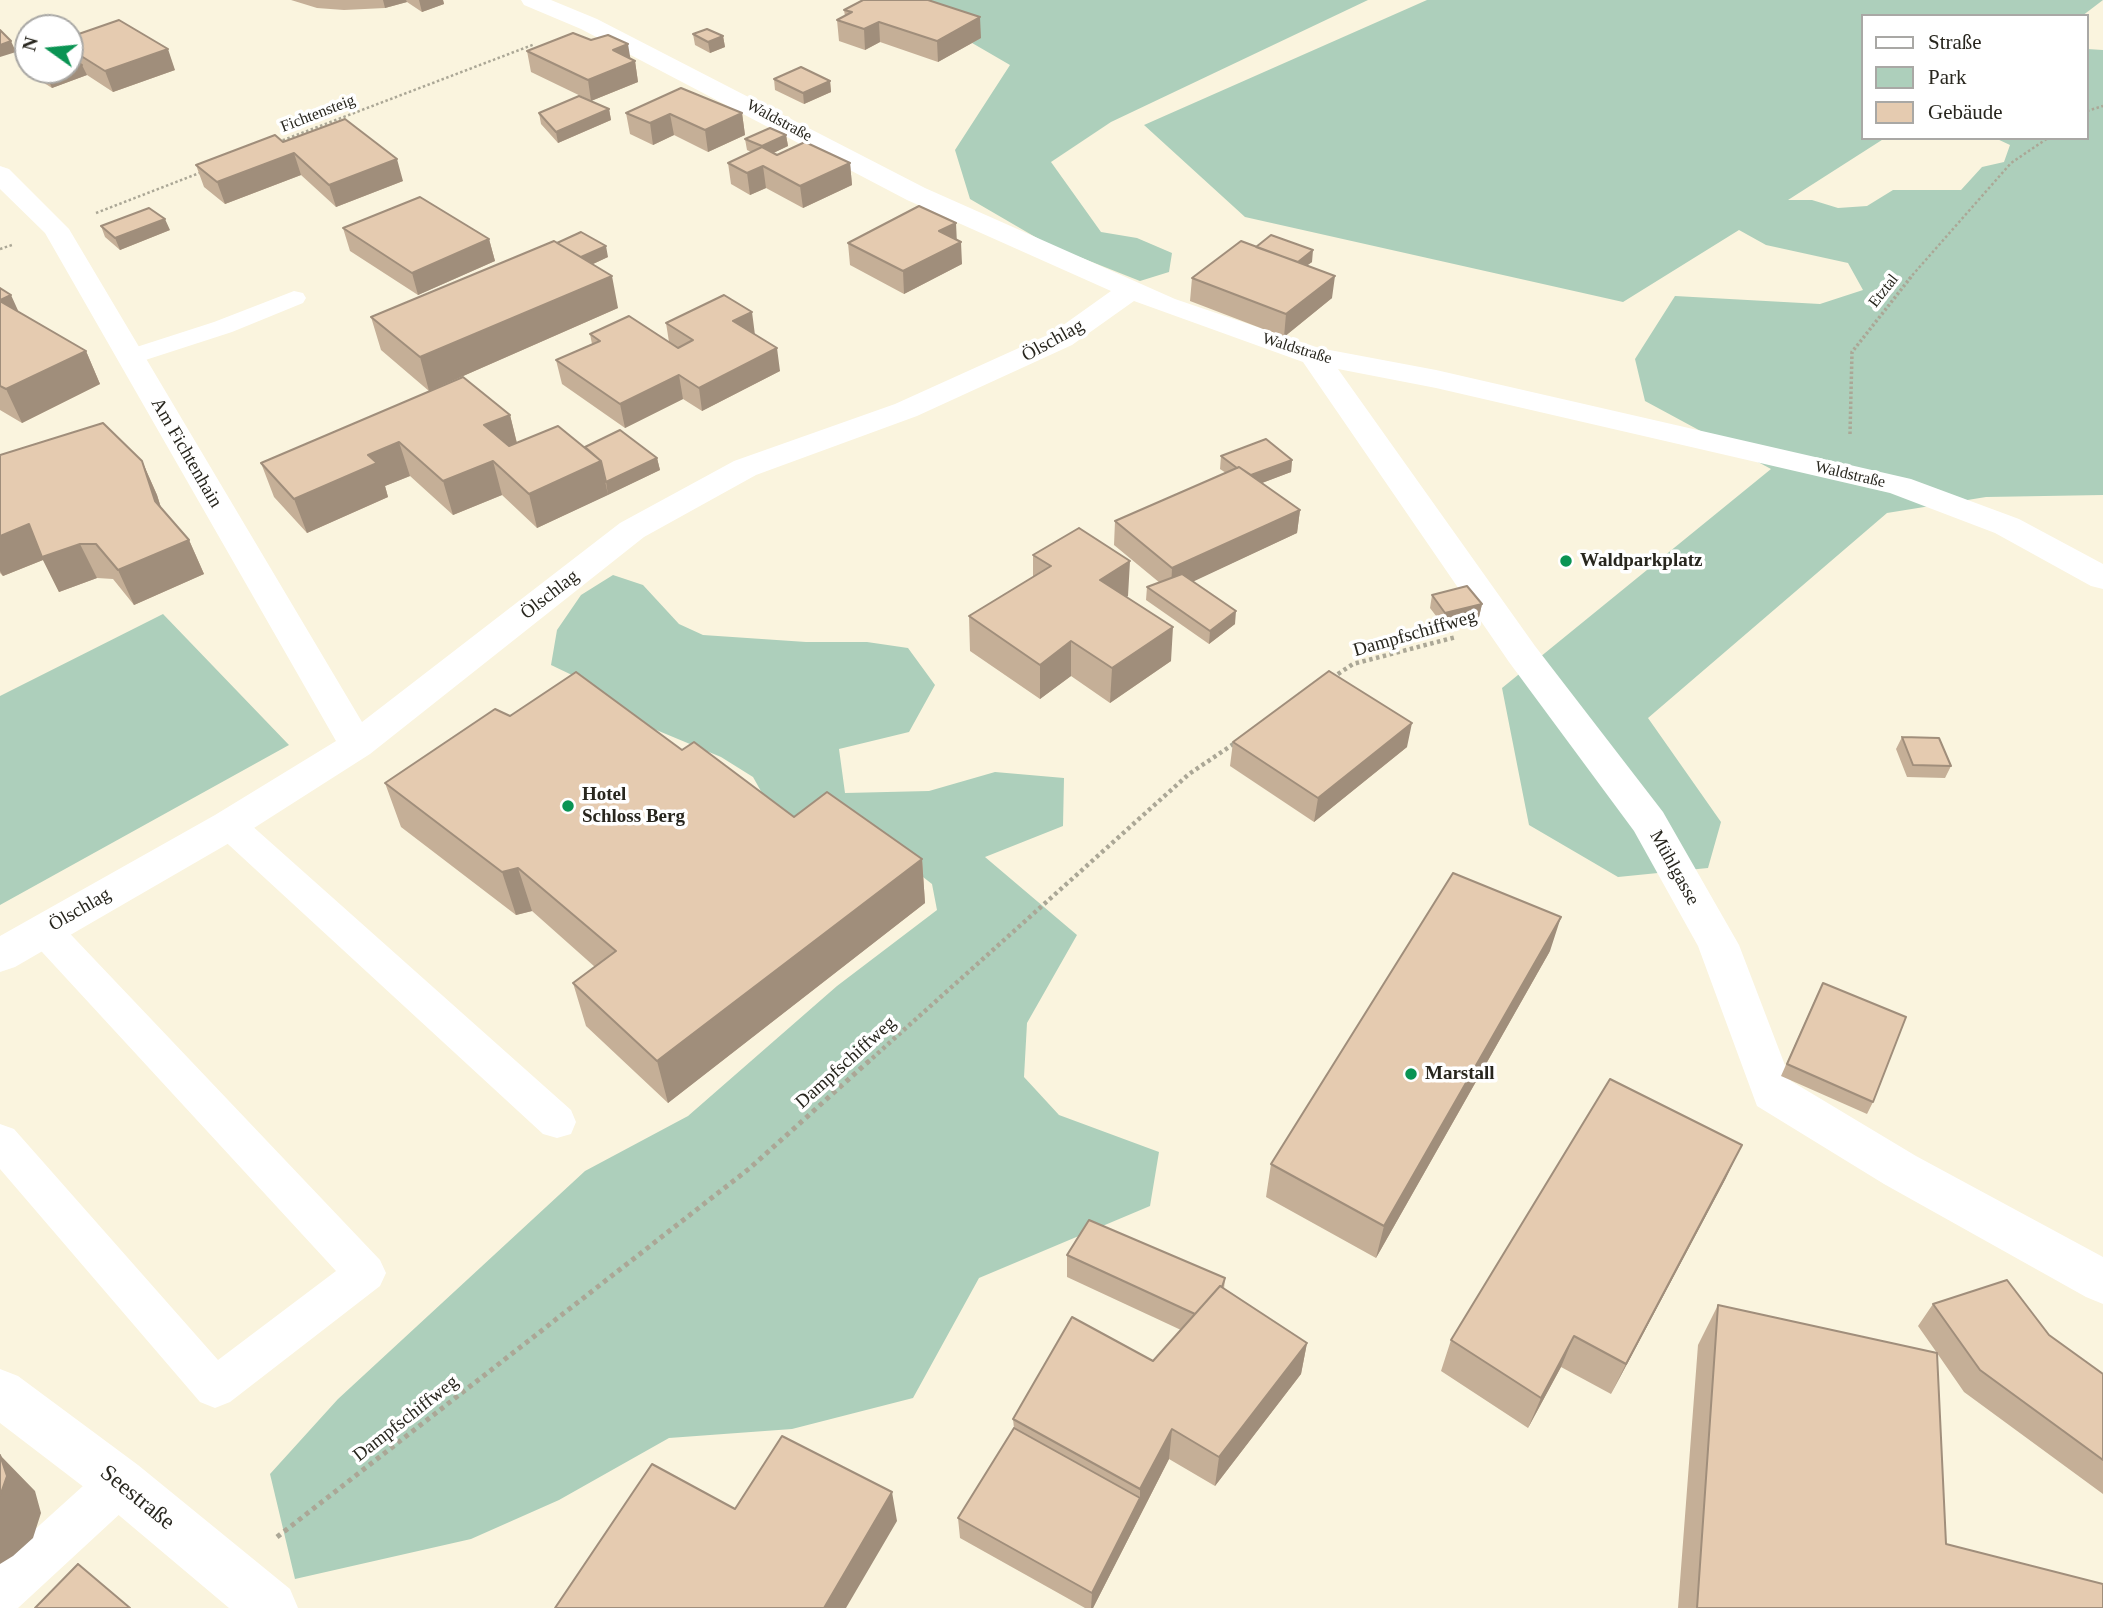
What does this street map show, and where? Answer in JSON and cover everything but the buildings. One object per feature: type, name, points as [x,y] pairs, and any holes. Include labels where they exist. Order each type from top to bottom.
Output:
[{"type":"street","name":"Waldstraße","points":[[532,0],[589,24],[916,194],[1130,291],[1313,356],[1436,379],[1900,486],[2007,527],[2103,579]]},
{"type":"street","name":"Am Fichtenhain","points":[[0,174],[56,229],[357,745]]},
{"type":"street","name":"Ölschlag","points":[[0,956],[229,825],[357,745],[632,530],[745,468],[906,410],[1062,339],[1130,291]]},
{"type":"street","name":"Mühlgasse","points":[[1313,356],[1522,654],[1649,822],[1718,945],[1773,1093],[1900,1170],[2103,1282]]},
{"type":"street","name":"Seestraße","points":[[0,1392],[120,1483],[271,1608]]},
{"type":"lane","points":[[130,357],[223,327],[294,298]]},
{"type":"lane","points":[[229,825],[557,1122]]},
{"type":"lane","points":[[0,1141],[215,1388],[365,1273],[44,930]]},
{"type":"lane","points":[[0,1592],[120,1483]]},
{"type":"path","name":"Fichtensteig","points":[[278,142],[589,24]]},
{"type":"path","name":"Etztal","points":[[1900,486],[1849,439],[1852,352],[1931,251],[2011,163],[2045,140]]},
{"type":"path","points":[[56,229],[212,168]]},
{"type":"path","name":"Dampfschiffweg","points":[[1320,686],[1353,664],[1503,624]]},
{"type":"path","name":"Dampfschiffweg","points":[[230,1574],[750,1168],[1189,774],[1243,738]]},
{"type":"green space","points":[[898,0],[1368,0],[1111,122],[1051,162],[1101,232],[1137,238],[1172,253],[1169,272],[1140,281],[1049,245],[970,199],[955,150],[1010,65]]},
{"type":"green space","points":[[1427,0],[2103,0],[2085,14],[1862,14],[1862,140],[1882,140],[1788,200],[1812,200],[1838,208],[1867,206],[1893,190],[1961,190],[1982,167],[2004,162],[2010,145],[1999,140],[2089,140],[2089,49],[2103,50],[2103,495],[1986,497],[1887,513],[1648,718],[1721,822],[1708,868],[1618,877],[1529,825],[1502,688],[1771,469],[1645,401],[1635,359],[1675,296],[1820,304],[1863,290],[1848,263],[1766,245],[1739,230],[1623,302],[1245,217],[1144,125]]},
{"type":"green space","points":[[613,575],[643,585],[679,624],[703,635],[806,642],[867,642],[908,648],[935,685],[909,732],[839,749],[845,793],[929,791],[995,772],[1064,778],[1063,826],[985,857],[1077,935],[1027,1023],[1024,1077],[1059,1115],[1159,1152],[1150,1206],[979,1278],[913,1398],[792,1429],[669,1438],[559,1500],[471,1539],[295,1579],[270,1474],[338,1399],[585,1171],[688,1116],[837,986],[937,910],[932,884],[887,849],[771,809],[753,777],[721,757],[630,719],[595,686],[551,665],[557,630],[581,595]]},
{"type":"green space","points":[[163,614],[289,745],[0,905],[0,696]]},
{"type":"place","name":"Waldparkplatz","points":[[1566,561]]},
{"type":"place","name":"Hotel Schloss Berg","points":[[568,806]]},
{"type":"place","name":"Marstall","points":[[1411,1074]]}]
